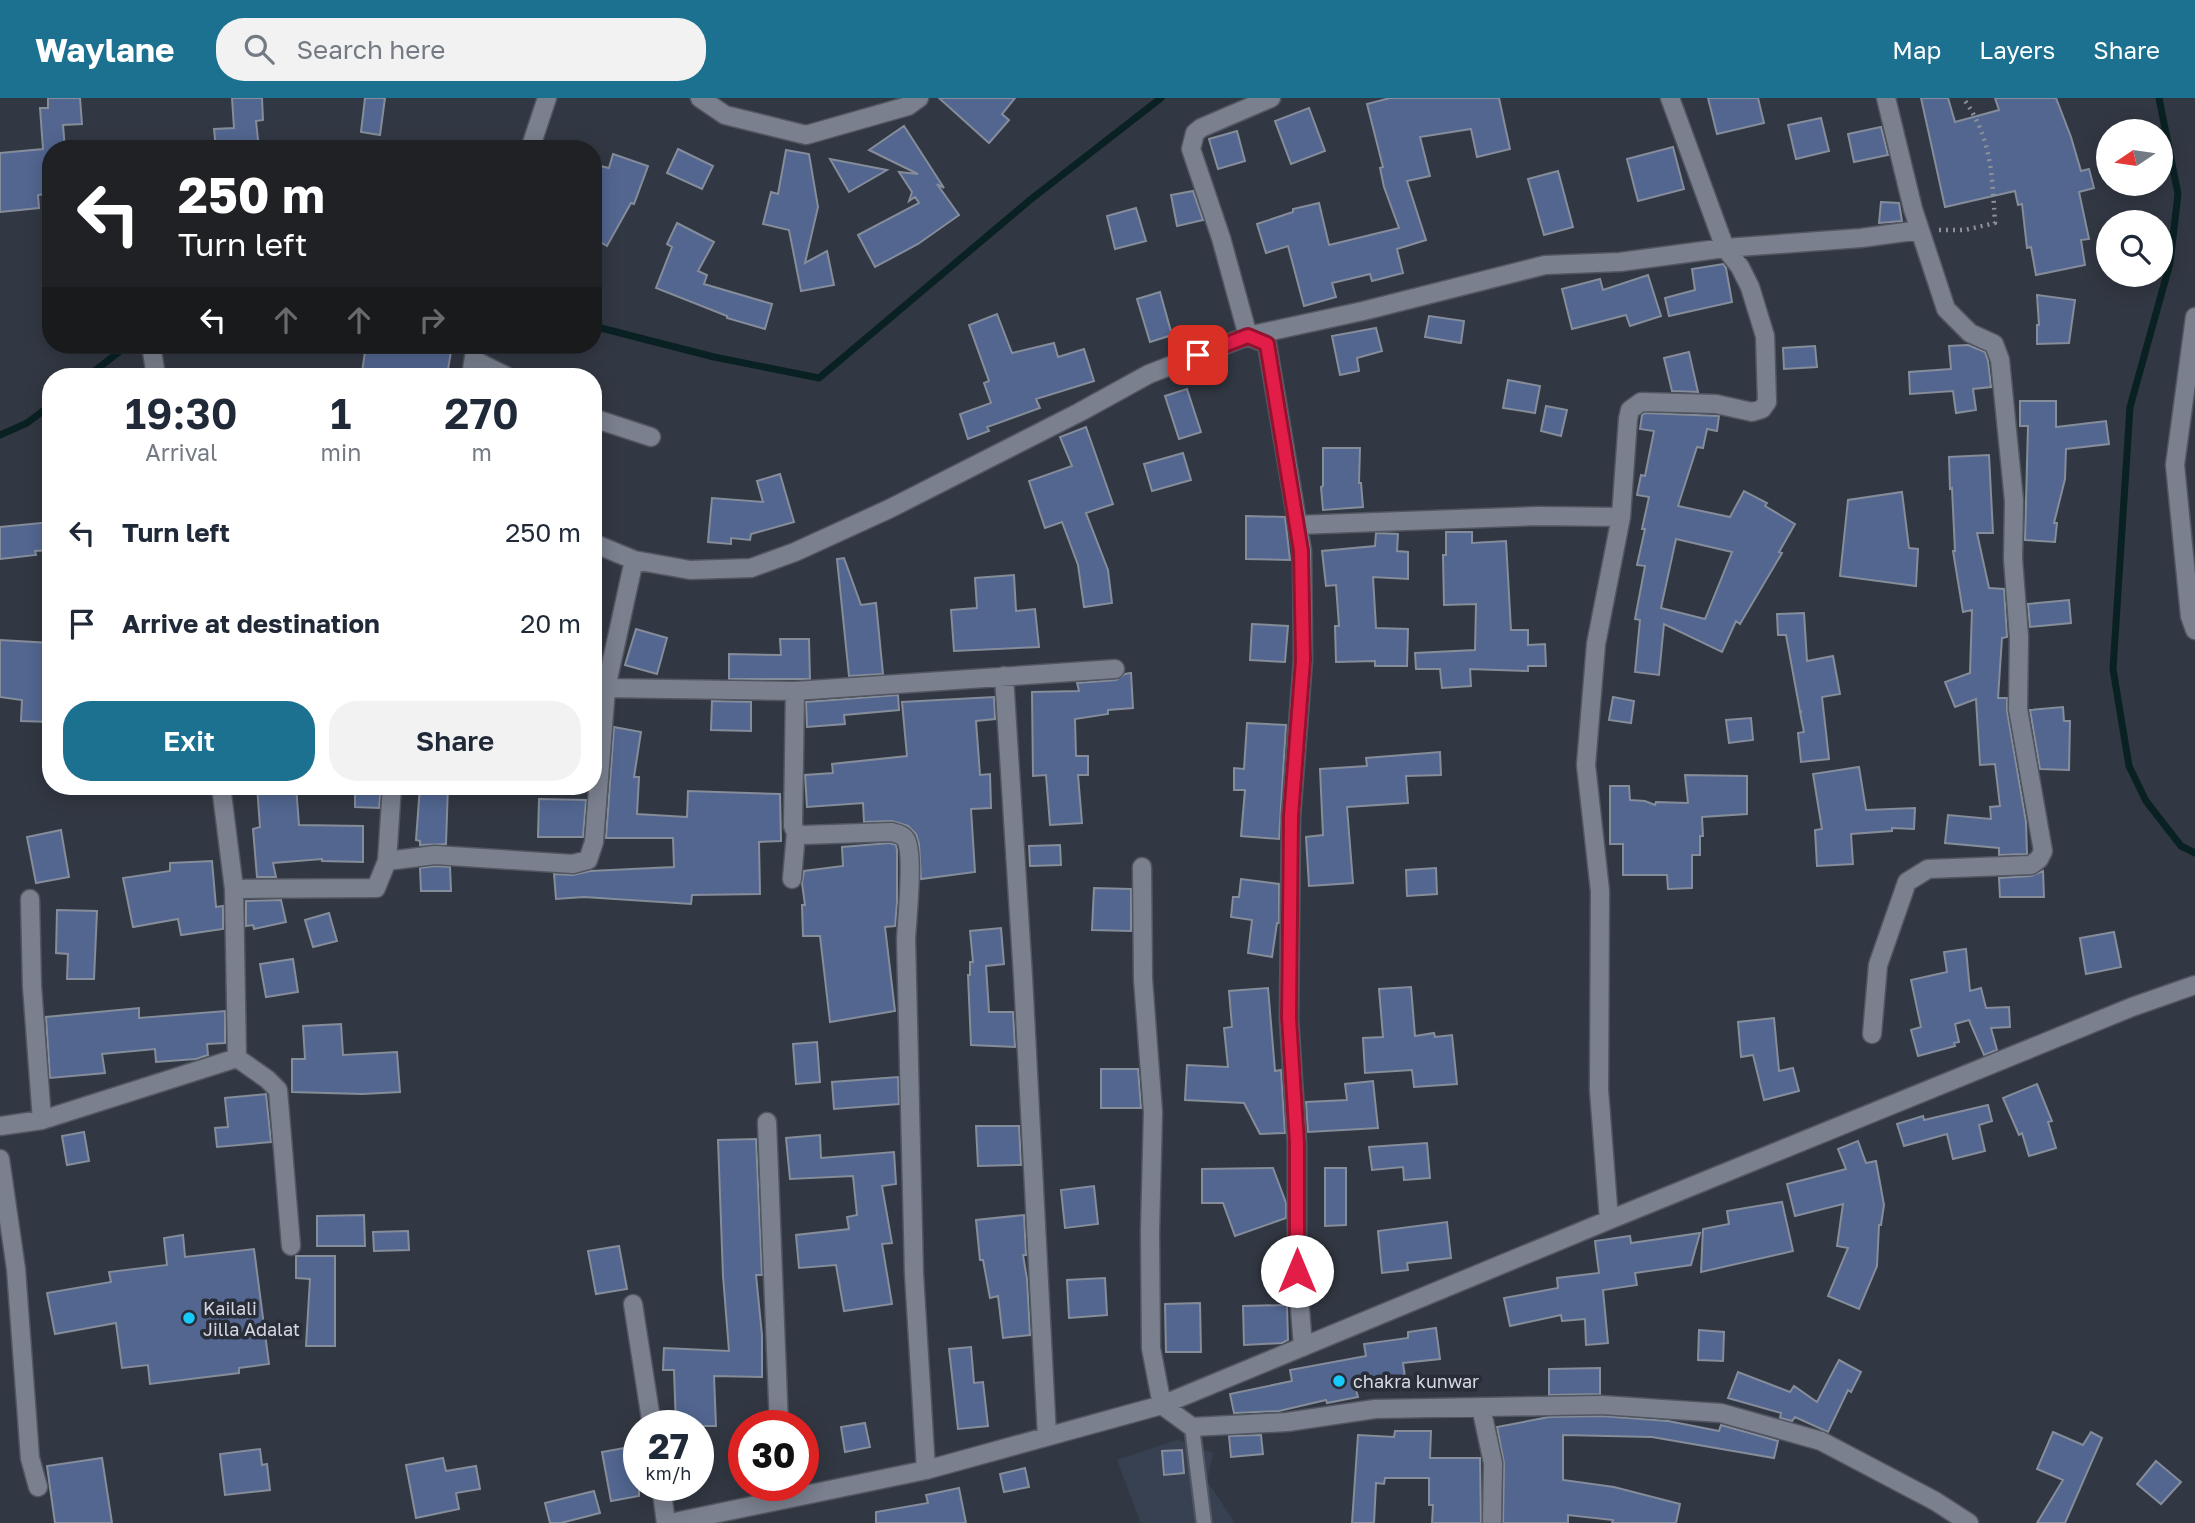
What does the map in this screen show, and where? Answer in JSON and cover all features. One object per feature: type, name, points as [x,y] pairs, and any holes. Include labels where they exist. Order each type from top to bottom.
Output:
[{"type":"street","points":[[533,140],[547,98]]},
{"type":"street","points":[[700,98],[725,115],[806,135],[908,106],[919,98]]},
{"type":"street","points":[[1248,336],[1221,238],[1195,163],[1192,140],[1201,128],[1271,98]]},
{"type":"street","points":[[1609,1220],[1599,1090],[1600,891],[1586,765],[1596,644],[1621,517],[1628,419],[1630,410],[1641,401],[1716,404],[1752,412],[1762,409],[1767,402],[1765,336],[1750,287],[1740,267],[1725,248],[1670,98]]},
{"type":"street","points":[[1872,1034],[1878,965],[1907,882],[1928,869],[2031,865],[2039,859],[2043,851],[2018,709],[2019,637],[2013,559],[2014,501],[2000,360],[1994,344],[1970,333],[1946,309],[1920,230],[1886,98]]},
{"type":"street","points":[[602,547],[634,560],[690,570],[751,568],[795,552],[889,509],[1149,374],[1248,336],[1363,311],[1545,265],[1620,262],[1725,248],[1861,238],[1920,230]]},
{"type":"street","points":[[2194,327],[2175,465],[2190,616],[2195,630]]},
{"type":"street","points":[[1248,336],[1267,344],[1301,551],[1303,660],[1291,816],[1289,1018],[1297,1143],[1297,1271],[1303,1348]]},
{"type":"street","points":[[473,360],[490,368]]},
{"type":"street","points":[[602,421],[651,437]]},
{"type":"street","points":[[1297,525],[1538,516],[1621,517]]},
{"type":"street","points":[[602,739],[606,688],[634,560]]},
{"type":"street","points":[[606,688],[795,691],[1115,669]]},
{"type":"street","points":[[1004,677],[1024,991],[1047,1436]]},
{"type":"street","points":[[792,879],[796,833],[793,826],[795,691]]},
{"type":"street","points":[[222,795],[234,889],[237,1058]]},
{"type":"street","points":[[234,889],[376,888],[387,861],[391,795]]},
{"type":"street","points":[[387,861],[435,855],[573,864],[588,860],[594,842],[598,795]]},
{"type":"street","points":[[796,833],[892,832],[902,835],[907,842],[910,883],[906,939],[914,1274],[926,1470]]},
{"type":"street","points":[[1142,867],[1143,979],[1153,1112],[1151,1348],[1162,1405],[1192,1427],[1287,1422],[1375,1409],[1602,1405],[1721,1413],[1821,1441],[1935,1501],[1969,1523]]},
{"type":"street","points":[[30,899],[32,986],[43,1120]]},
{"type":"street","points":[[819,1487],[926,1470],[1162,1405],[2132,1007],[2195,985]]},
{"type":"street","points":[[0,1126],[43,1120],[237,1058]]},
{"type":"street","points":[[237,1058],[278,1090],[290,1246]]},
{"type":"street","points":[[767,1122],[778,1410]]},
{"type":"street","points":[[0,1159],[16,1269],[30,1458],[38,1487]]},
{"type":"street","points":[[633,1304],[650,1410]]},
{"type":"street","points":[[1481,1407],[1493,1463],[1492,1523]]},
{"type":"street","points":[[664,1501],[668,1523],[751,1501]]},
{"type":"lane","points":[[1192,1427],[1204,1523]]},
{"type":"path","points":[[1920,230],[1965,230],[1995,223],[1990,157],[1978,117],[1963,98]]},
{"type":"shaded area","points":[[1177,1440],[1213,1453],[1207,1481],[1235,1523],[1141,1523],[1117,1460]]},
{"type":"building","points":[[48,98],[80,98],[82,124],[63,125],[64,140],[42,140],[40,108],[48,108]]},
{"type":"building","points":[[232,98],[262,98],[263,120],[256,121],[258,140],[215,140],[214,129],[234,128]]},
{"type":"building","points":[[365,98],[385,98],[380,135],[361,132]]},
{"type":"building","points":[[939,98],[1015,98],[1002,114],[1009,120],[989,143]]},
{"type":"building","points":[[1390,98],[1499,98],[1510,149],[1477,157],[1471,129],[1420,137],[1430,176],[1407,181],[1426,240],[1397,249],[1403,273],[1372,281],[1370,274],[1332,283],[1336,297],[1304,306],[1288,246],[1266,253],[1257,224],[1293,212],[1293,209],[1319,203],[1329,245],[1399,228],[1384,187],[1380,168],[1383,167],[1367,104]]},
{"type":"building","points":[[1708,98],[1758,98],[1764,123],[1717,134]]},
{"type":"building","points":[[1921,98],[1948,98],[1955,122],[1999,110],[1995,98],[2056,98],[2081,171],[2089,169],[2094,188],[2079,192],[2089,239],[2081,240],[2085,265],[2036,275],[2031,247],[2027,248],[2022,204],[2018,205],[2015,191],[1945,207]]},
{"type":"building","points":[[1309,108],[1325,151],[1291,164],[1275,121]]},
{"type":"building","points":[[1821,118],[1829,151],[1796,159],[1788,125]]},
{"type":"building","points":[[904,126],[944,188],[937,184],[959,215],[918,244],[875,267],[858,235],[919,203],[915,197],[909,201],[912,192],[899,172],[918,174],[869,150]]},
{"type":"building","points":[[1881,127],[1888,155],[1854,162],[1848,134]]},
{"type":"building","points":[[1237,131],[1245,161],[1218,169],[1209,139]]},
{"type":"building","points":[[1673,147],[1684,189],[1638,201],[1627,159]]},
{"type":"building","points":[[42,149],[42,194],[38,195],[39,208],[0,212],[0,153]]},
{"type":"building","points":[[678,149],[713,166],[702,189],[667,173]]},
{"type":"building","points":[[786,150],[809,154],[818,207],[805,263],[827,251],[834,285],[801,291],[789,230],[763,224],[771,192],[778,194]]},
{"type":"building","points":[[613,154],[648,166],[634,204],[631,203],[607,246],[602,243],[602,166],[609,168]]},
{"type":"building","points":[[830,159],[887,170],[849,192]]},
{"type":"building","points":[[1558,171],[1573,227],[1544,235],[1528,179]]},
{"type":"building","points":[[1193,191],[1203,220],[1177,226],[1171,195]]},
{"type":"building","points":[[1881,202],[1899,203],[1902,221],[1879,223]]},
{"type":"building","points":[[1136,208],[1146,241],[1115,249],[1107,216]]},
{"type":"building","points":[[677,223],[714,242],[698,271],[707,275],[704,284],[772,304],[765,329],[727,318],[656,288],[672,247],[667,244]]},
{"type":"building","points":[[1723,264],[1732,302],[1669,316],[1665,298],[1695,290],[1692,269]]},
{"type":"building","points":[[1648,275],[1661,316],[1630,326],[1626,315],[1572,329],[1562,289],[1600,279],[1603,290]]},
{"type":"building","points":[[1160,292],[1172,335],[1150,342],[1137,299]]},
{"type":"building","points":[[2037,295],[2075,300],[2069,343],[2037,344]]},
{"type":"building","points":[[997,314],[1012,353],[1054,343],[1058,357],[1084,349],[1094,381],[1036,399],[1040,408],[987,427],[989,431],[968,439],[960,414],[991,403],[984,383],[989,381],[969,325]]},
{"type":"building","points":[[1429,316],[1464,321],[1461,343],[1425,337]]},
{"type":"building","points":[[1376,328],[1382,351],[1357,358],[1359,371],[1340,375],[1332,336]]},
{"type":"building","points":[[1968,345],[1985,352],[1988,361],[1991,387],[1973,389],[1976,410],[1956,413],[1953,391],[1910,394],[1909,372],[1951,369],[1949,346]]},
{"type":"building","points":[[1815,346],[1817,367],[1784,369],[1783,348]]},
{"type":"building","points":[[1689,352],[1698,392],[1672,391],[1664,358]]},
{"type":"building","points":[[365,354],[451,354],[448,368],[363,368]]},
{"type":"building","points":[[1508,380],[1540,386],[1535,413],[1503,408]]},
{"type":"building","points":[[1187,389],[1201,432],[1179,439],[1165,396]]},
{"type":"building","points":[[2020,401],[2056,401],[2056,427],[2106,421],[2109,444],[2066,449],[2065,479],[2054,523],[2057,523],[2055,542],[2025,540],[2028,426],[2020,426]]},
{"type":"building","points":[[1546,406],[1567,410],[1561,436],[1541,431]]},
{"type":"building","points":[[1642,415],[1719,416],[1717,431],[1707,429],[1703,448],[1697,447],[1678,506],[1730,517],[1744,491],[1767,503],[1765,506],[1795,524],[1779,552],[1782,553],[1740,624],[1736,621],[1722,652],[1664,624],[1659,675],[1635,672],[1640,620],[1635,619],[1645,566],[1637,565],[1649,497],[1637,495],[1641,475],[1645,476],[1654,431],[1640,429]],"holes":[[[1676,539],[1732,552],[1705,619],[1661,608]]]},
{"type":"building","points":[[1086,427],[1113,504],[1086,513],[1108,570],[1112,603],[1084,607],[1078,565],[1062,522],[1045,528],[1029,481],[1072,466],[1060,437]]},
{"type":"building","points":[[1323,448],[1360,448],[1359,483],[1363,507],[1323,510]]},
{"type":"building","points":[[1183,453],[1191,480],[1152,491],[1144,464]]},
{"type":"building","points":[[1989,455],[1993,533],[1977,533],[1989,588],[2004,589],[2007,637],[2002,638],[1998,698],[2007,698],[2026,822],[2027,854],[1999,855],[1999,848],[1945,843],[1948,815],[1991,819],[1990,807],[2000,806],[1995,764],[1980,765],[1976,699],[1955,707],[1945,682],[1970,673],[1972,610],[1963,612],[1953,551],[1949,457]]},
{"type":"building","points":[[780,474],[794,522],[751,534],[750,540],[731,538],[731,544],[708,542],[712,498],[763,502],[757,481]]},
{"type":"building","points":[[1902,492],[1909,548],[1918,549],[1916,586],[1840,576],[1848,500]]},
{"type":"building","points":[[1246,516],[1285,517],[1290,560],[1246,559]]},
{"type":"building","points":[[42,523],[42,551],[35,551],[36,555],[0,559],[0,527]]},
{"type":"building","points":[[1446,532],[1472,532],[1472,543],[1506,541],[1511,630],[1528,630],[1528,645],[1545,644],[1546,666],[1528,666],[1528,671],[1470,669],[1471,686],[1442,688],[1440,669],[1416,669],[1415,653],[1475,650],[1476,604],[1444,605],[1443,555],[1446,555]]},
{"type":"building","points":[[1376,533],[1398,534],[1397,551],[1408,552],[1408,579],[1373,577],[1376,628],[1408,629],[1407,666],[1375,666],[1375,661],[1336,662],[1335,626],[1339,626],[1336,585],[1326,586],[1322,551],[1375,546]]},
{"type":"building","points":[[844,558],[861,605],[876,603],[883,674],[849,676],[837,559]]},
{"type":"building","points":[[1014,575],[1016,611],[1035,609],[1039,647],[954,651],[951,610],[977,608],[975,578]]},
{"type":"building","points":[[2069,600],[2071,623],[2030,627],[2028,604]]},
{"type":"building","points":[[1804,613],[1807,661],[1833,656],[1840,694],[1822,697],[1829,759],[1801,762],[1798,733],[1804,732],[1802,712],[1786,635],[1778,635],[1777,614]]},
{"type":"building","points":[[1252,624],[1288,626],[1285,662],[1250,660]]},
{"type":"building","points":[[636,629],[667,638],[657,674],[625,665]]},
{"type":"building","points":[[780,639],[809,639],[810,679],[729,679],[729,654],[781,655]]},
{"type":"building","points":[[0,640],[42,642],[42,722],[21,721],[22,700],[0,697]]},
{"type":"building","points":[[1131,673],[1133,708],[1108,710],[1108,714],[1075,719],[1076,756],[1088,756],[1088,775],[1078,775],[1082,823],[1050,825],[1046,775],[1033,776],[1032,692],[1079,691],[1077,683],[1116,680]]},
{"type":"building","points":[[898,695],[899,710],[844,715],[845,724],[807,727],[806,702]]},
{"type":"building","points":[[994,697],[995,719],[976,721],[980,775],[990,774],[991,808],[971,809],[975,872],[921,879],[919,844],[916,834],[908,826],[892,821],[864,822],[863,803],[807,807],[805,775],[833,773],[832,764],[907,756],[902,702]]},
{"type":"building","points":[[1613,697],[1634,701],[1631,723],[1609,720]]},
{"type":"building","points":[[712,701],[751,702],[751,731],[711,730]]},
{"type":"building","points":[[2063,707],[2064,721],[2070,721],[2069,770],[2040,769],[2030,710]]},
{"type":"building","points":[[1751,718],[1753,740],[1729,743],[1726,720]]},
{"type":"building","points":[[1247,723],[1286,725],[1279,839],[1241,836],[1245,790],[1234,790],[1234,768],[1244,769]]},
{"type":"building","points":[[614,727],[641,732],[634,777],[639,777],[637,814],[687,817],[688,791],[780,794],[781,841],[759,842],[760,894],[692,895],[691,904],[584,897],[556,899],[554,874],[573,875],[590,871],[674,867],[673,838],[606,838]]},
{"type":"building","points":[[1440,752],[1441,775],[1406,776],[1408,803],[1347,807],[1353,883],[1309,886],[1306,837],[1323,835],[1320,769],[1367,766],[1366,758]]},
{"type":"building","points":[[1859,767],[1866,810],[1915,808],[1914,829],[1892,828],[1892,831],[1851,834],[1853,864],[1817,866],[1815,830],[1822,829],[1813,774]]},
{"type":"building","points":[[1685,775],[1747,776],[1747,814],[1702,817],[1700,855],[1692,855],[1692,888],[1668,889],[1667,875],[1623,875],[1623,844],[1610,844],[1610,786],[1629,786],[1630,800],[1655,805],[1656,802],[1688,803]]},
{"type":"building","points":[[258,795],[297,795],[299,825],[363,826],[363,862],[322,859],[273,863],[276,877],[257,877],[253,829],[260,827]]},
{"type":"building","points":[[355,795],[380,795],[379,808],[355,807]]},
{"type":"building","points":[[419,795],[448,795],[446,844],[420,845],[420,841],[416,840]]},
{"type":"building","points":[[539,799],[586,800],[583,837],[538,837]]},
{"type":"building","points":[[61,830],[69,877],[36,883],[27,837]]},
{"type":"building","points":[[890,843],[896,845],[897,850],[897,902],[895,926],[885,927],[895,1011],[830,1022],[820,936],[803,936],[804,871],[843,866],[842,847]]},
{"type":"building","points":[[1060,845],[1061,865],[1030,866],[1029,846]]},
{"type":"building","points":[[212,861],[216,907],[223,906],[223,929],[181,935],[178,919],[133,927],[123,878],[170,871],[170,863]]},
{"type":"building","points":[[450,867],[451,891],[421,891],[420,868]]},
{"type":"building","points":[[1436,868],[1437,894],[1407,896],[1406,870]]},
{"type":"building","points":[[2043,871],[2044,897],[2000,897],[1999,878],[2031,876]]},
{"type":"building","points":[[1241,879],[1279,884],[1279,923],[1272,957],[1248,953],[1252,920],[1231,917],[1233,897],[1239,897]]},
{"type":"building","points":[[1094,888],[1131,889],[1131,931],[1092,930]]},
{"type":"building","points":[[281,900],[286,922],[254,929],[253,925],[246,926],[246,901]]},
{"type":"building","points":[[57,910],[97,911],[94,979],[67,979],[68,954],[56,953]]},
{"type":"building","points":[[329,913],[337,941],[313,947],[305,920]]},
{"type":"building","points":[[1001,928],[1004,964],[986,966],[989,1012],[1013,1012],[1015,1047],[971,1045],[968,975],[970,962],[973,962],[970,931]]},
{"type":"building","points":[[2114,932],[2121,967],[2086,974],[2080,938]]},
{"type":"building","points":[[1966,949],[1970,991],[1981,988],[1986,1008],[2009,1007],[2010,1027],[1991,1028],[1997,1050],[1984,1055],[1969,1020],[1955,1024],[1959,1042],[1954,1043],[1955,1046],[1918,1056],[1911,1030],[1921,1027],[1911,980],[1947,972],[1944,952]]},
{"type":"building","points":[[293,959],[298,992],[266,997],[260,964]]},
{"type":"building","points":[[1411,987],[1415,1036],[1434,1033],[1435,1037],[1452,1035],[1457,1084],[1414,1087],[1412,1070],[1365,1073],[1363,1038],[1383,1037],[1379,989]]},
{"type":"building","points":[[1268,988],[1275,1071],[1281,1070],[1285,1133],[1260,1134],[1244,1103],[1185,1100],[1187,1065],[1228,1067],[1224,1028],[1232,1027],[1229,991]]},
{"type":"building","points":[[139,1008],[139,1018],[225,1011],[225,1043],[207,1044],[208,1055],[196,1059],[156,1062],[155,1049],[102,1054],[105,1073],[50,1078],[46,1017]]},
{"type":"building","points":[[1774,1018],[1779,1071],[1793,1068],[1799,1091],[1764,1100],[1753,1055],[1741,1057],[1738,1022]]},
{"type":"building","points":[[341,1024],[343,1055],[397,1052],[400,1092],[292,1092],[292,1059],[305,1059],[303,1026]]},
{"type":"building","points":[[817,1042],[820,1082],[796,1084],[793,1044]]},
{"type":"building","points":[[1101,1069],[1138,1069],[1141,1108],[1101,1108]]},
{"type":"building","points":[[898,1077],[899,1104],[834,1109],[832,1082]]},
{"type":"building","points":[[1373,1081],[1378,1128],[1308,1132],[1306,1102],[1347,1100],[1345,1084]]},
{"type":"building","points":[[2037,1084],[2052,1121],[2048,1122],[2056,1148],[2029,1156],[2022,1133],[2019,1135],[2003,1098]]},
{"type":"building","points":[[266,1094],[271,1142],[217,1147],[215,1128],[228,1127],[225,1098]]},
{"type":"building","points":[[1988,1105],[1992,1121],[1979,1125],[1985,1151],[1953,1159],[1947,1134],[1904,1146],[1897,1124],[1923,1116],[1924,1120]]},
{"type":"building","points":[[976,1126],[1019,1126],[1021,1165],[978,1166]]},
{"type":"building","points":[[84,1132],[89,1161],[67,1165],[62,1136]]},
{"type":"building","points":[[820,1135],[821,1158],[894,1152],[896,1184],[882,1186],[892,1243],[882,1244],[892,1304],[844,1311],[836,1265],[799,1268],[796,1235],[849,1229],[847,1217],[857,1215],[853,1176],[790,1179],[786,1138]]},
{"type":"building","points":[[756,1139],[762,1275],[756,1275],[762,1335],[762,1377],[714,1376],[716,1426],[714,1426],[714,1410],[675,1410],[674,1370],[663,1370],[664,1348],[729,1351],[718,1140]]},
{"type":"building","points":[[1858,1141],[1866,1163],[1876,1161],[1884,1205],[1879,1225],[1877,1266],[1859,1309],[1828,1296],[1848,1248],[1837,1246],[1843,1204],[1795,1216],[1787,1184],[1846,1169],[1838,1149]]},
{"type":"building","points":[[1427,1143],[1430,1178],[1404,1180],[1403,1167],[1372,1170],[1369,1147]]},
{"type":"building","points":[[1273,1168],[1286,1203],[1286,1218],[1235,1236],[1223,1203],[1202,1203],[1202,1169]]},
{"type":"building","points":[[1325,1168],[1346,1168],[1346,1225],[1325,1226]]},
{"type":"building","points":[[1094,1186],[1098,1224],[1065,1228],[1061,1190]]},
{"type":"building","points":[[1782,1202],[1793,1251],[1701,1272],[1703,1229],[1729,1224],[1727,1211]]},
{"type":"building","points":[[364,1215],[365,1246],[317,1246],[317,1216]]},
{"type":"building","points":[[1024,1215],[1026,1255],[1023,1255],[1030,1335],[1003,1338],[998,1296],[990,1298],[983,1260],[980,1260],[976,1220]]},
{"type":"building","points":[[1447,1222],[1451,1258],[1407,1263],[1408,1270],[1382,1273],[1378,1231]]},
{"type":"building","points":[[408,1231],[409,1250],[374,1251],[373,1232]]},
{"type":"building","points":[[1700,1233],[1691,1265],[1635,1273],[1637,1285],[1603,1290],[1608,1343],[1586,1345],[1585,1319],[1562,1321],[1561,1315],[1510,1326],[1504,1298],[1558,1288],[1557,1278],[1599,1273],[1595,1241],[1630,1236],[1631,1243]]},
{"type":"building","name":"Kailali Jilla Adalat","points":[[183,1235],[185,1257],[254,1249],[269,1364],[239,1368],[239,1373],[150,1384],[148,1365],[122,1368],[116,1323],[55,1334],[47,1293],[111,1282],[109,1272],[167,1265],[164,1238]]},
{"type":"building","points":[[619,1246],[627,1289],[596,1294],[588,1251]]},
{"type":"building","points":[[296,1256],[335,1256],[335,1346],[306,1346],[310,1279],[296,1278]]},
{"type":"building","points":[[1105,1278],[1107,1315],[1069,1318],[1067,1280]]},
{"type":"building","points":[[1200,1303],[1201,1352],[1166,1352],[1165,1304]]},
{"type":"building","points":[[1287,1305],[1288,1340],[1282,1343],[1244,1345],[1243,1306]]},
{"type":"building","points":[[1436,1328],[1440,1359],[1403,1363],[1406,1384],[1356,1390],[1358,1397],[1327,1403],[1326,1400],[1279,1411],[1234,1413],[1230,1394],[1292,1381],[1290,1370],[1366,1356],[1364,1344],[1408,1338],[1408,1332]]},
{"type":"building","points":[[1699,1330],[1724,1332],[1723,1361],[1698,1360]]},
{"type":"building","points":[[971,1347],[974,1383],[983,1382],[988,1426],[958,1429],[949,1349]]},
{"type":"building","points":[[1839,1360],[1861,1372],[1851,1392],[1848,1390],[1828,1432],[1795,1417],[1792,1421],[1780,1418],[1781,1413],[1728,1398],[1738,1372],[1790,1392],[1794,1386],[1817,1402]]},
{"type":"building","points":[[1600,1368],[1600,1394],[1549,1395],[1549,1369]]},
{"type":"building","points":[[1602,1416],[1668,1421],[1719,1431],[1721,1425],[1778,1441],[1774,1458],[1652,1437],[1563,1435],[1563,1480],[1614,1487],[1680,1504],[1676,1523],[1612,1523],[1613,1520],[1568,1515],[1568,1523],[1503,1523],[1504,1463],[1497,1427],[1549,1417]]},
{"type":"building","points":[[865,1423],[870,1447],[845,1452],[841,1427]]},
{"type":"building","points":[[1395,1431],[1431,1431],[1430,1458],[1480,1458],[1481,1523],[1432,1523],[1433,1505],[1429,1505],[1429,1478],[1385,1478],[1384,1484],[1376,1483],[1374,1523],[1352,1523],[1358,1435],[1394,1437]]},
{"type":"building","points":[[2053,1432],[2083,1445],[2091,1432],[2102,1438],[2065,1523],[2037,1523],[2063,1480],[2037,1469]]},
{"type":"building","points":[[1261,1435],[1263,1454],[1231,1457],[1229,1436]]},
{"type":"building","points":[[623,1448],[623,1499],[611,1501],[602,1452]]},
{"type":"building","points":[[260,1449],[262,1465],[267,1464],[270,1490],[225,1495],[220,1454]]},
{"type":"building","points":[[1182,1450],[1184,1473],[1164,1475],[1162,1451]]},
{"type":"building","points":[[102,1458],[112,1523],[55,1523],[47,1466]]},
{"type":"building","points":[[443,1458],[446,1471],[476,1466],[480,1489],[456,1493],[459,1509],[416,1518],[406,1465]]},
{"type":"building","points":[[2156,1461],[2181,1482],[2161,1504],[2137,1484]]},
{"type":"building","points":[[1025,1468],[1029,1487],[1004,1492],[1000,1474]]},
{"type":"building","points":[[959,1488],[966,1523],[876,1523],[876,1512],[928,1503],[926,1495]]},
{"type":"building","points":[[594,1491],[600,1513],[561,1523],[550,1523],[545,1503]]},
{"type":"waterway","points":[[602,328],[714,357],[819,378],[1030,200],[1161,98]]},
{"type":"waterway","points":[[2159,98],[2178,194],[2170,263],[2130,407],[2113,669],[2129,766],[2146,801],[2181,846],[2195,853]]},
{"type":"waterway","points":[[98,368],[116,354]]},
{"type":"waterway","points":[[0,435],[27,423],[42,412]]},
{"type":"place","name":"Kailali Jilla Adalat","points":[[189,1318]]},
{"type":"place","name":"chakra kunwar","points":[[1339,1381]]},
{"type":"route","points":[[1198,355],[1248,336],[1267,344],[1301,551],[1303,660],[1291,816],[1289,1018],[1297,1143],[1297,1271]]}]
